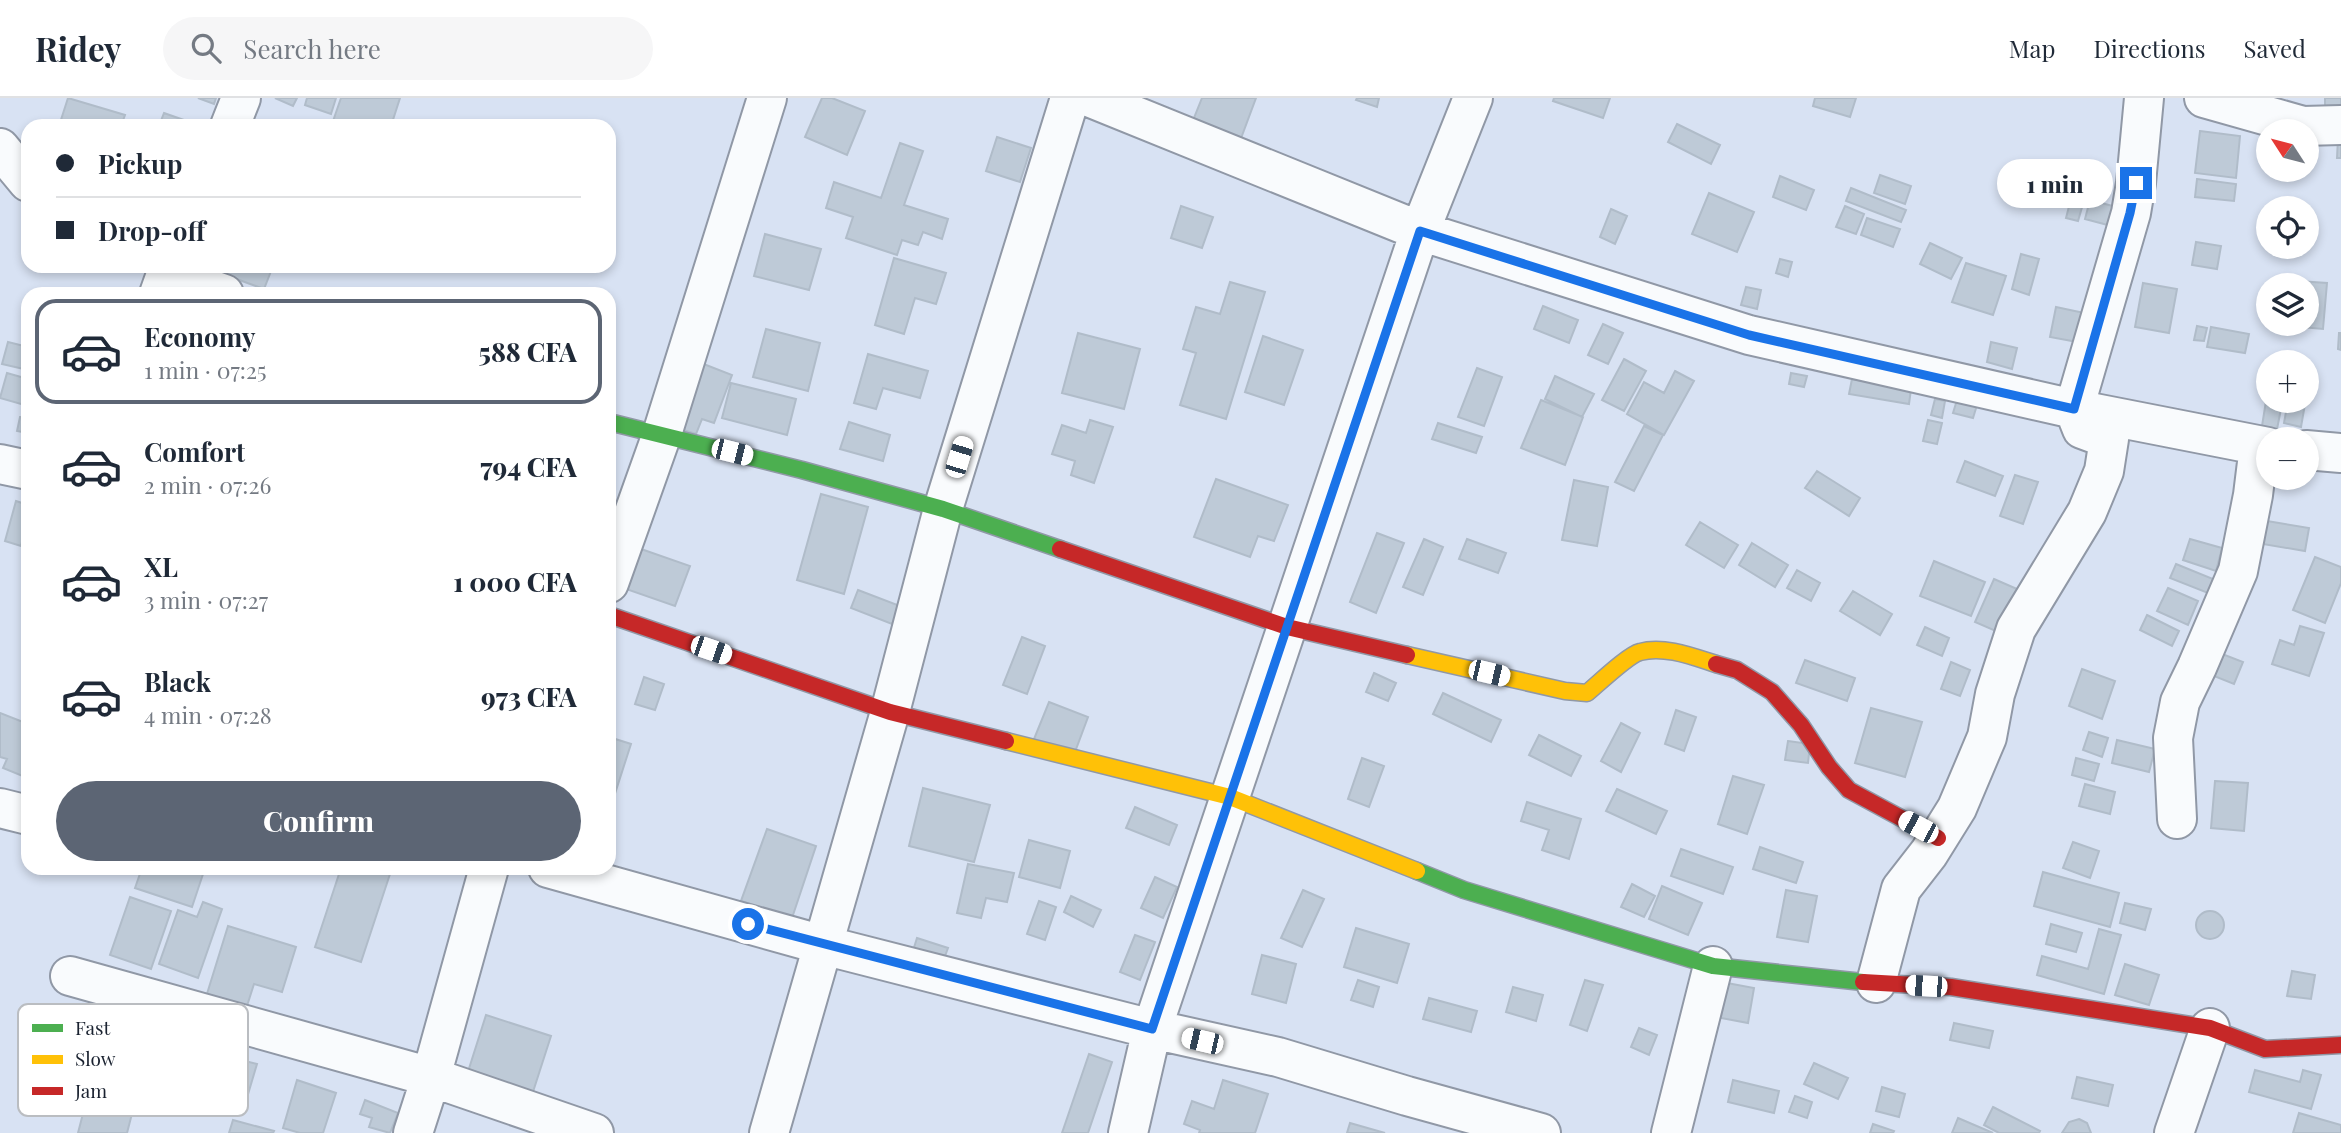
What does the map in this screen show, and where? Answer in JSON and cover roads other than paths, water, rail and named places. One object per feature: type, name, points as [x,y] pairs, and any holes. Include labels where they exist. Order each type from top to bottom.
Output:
[{"type":"street","points":[[233,119],[241,98]]},
{"type":"street","points":[[616,563],[662,434],[767,98]]},
{"type":"street","points":[[769,1133],[890,712],[943,509],[1070,98]]},
{"type":"street","points":[[1128,1133],[1152,1029],[1420,231],[1474,98]]},
{"type":"street","points":[[1876,983],[1901,889],[1957,808],[1987,737],[2000,676],[2016,629],[2071,542],[2104,471],[2109,439],[2082,429],[2074,409],[2130,213],[2136,183],[2144,98]]},
{"type":"street","points":[[2204,98],[2303,126],[2341,125]]},
{"type":"street","points":[[1107,101],[1420,231],[1749,335],[2074,409],[2256,446]]},
{"type":"street","points":[[0,148],[21,174]]},
{"type":"street","points":[[187,273],[205,287]]},
{"type":"street","points":[[616,424],[943,509],[1287,627],[1576,692],[1587,693],[1637,652],[1652,650],[1685,654],[1737,670],[1772,692],[1801,724],[1829,767],[1849,790],[1938,838]]},
{"type":"street","points":[[2319,451],[2341,453]]},
{"type":"street","points":[[0,464],[21,468]]},
{"type":"street","points":[[2178,819],[2173,738],[2180,702],[2238,571],[2256,481]]},
{"type":"street","points":[[616,617],[890,712],[1230,797],[1464,890],[1713,966],[1876,983],[1951,987],[2210,1028],[2266,1049],[2341,1045]]},
{"type":"street","points":[[0,808],[21,813]]},
{"type":"street","points":[[413,1133],[487,875]]},
{"type":"street","points":[[573,875],[823,945],[1152,1029],[1278,1057],[1541,1133]]},
{"type":"street","points":[[1671,1133],[1713,966]]},
{"type":"street","points":[[70,976],[170,1004]]},
{"type":"street","points":[[248,1026],[431,1077],[594,1133]]},
{"type":"street","points":[[2174,1133],[2210,1028]]}]
